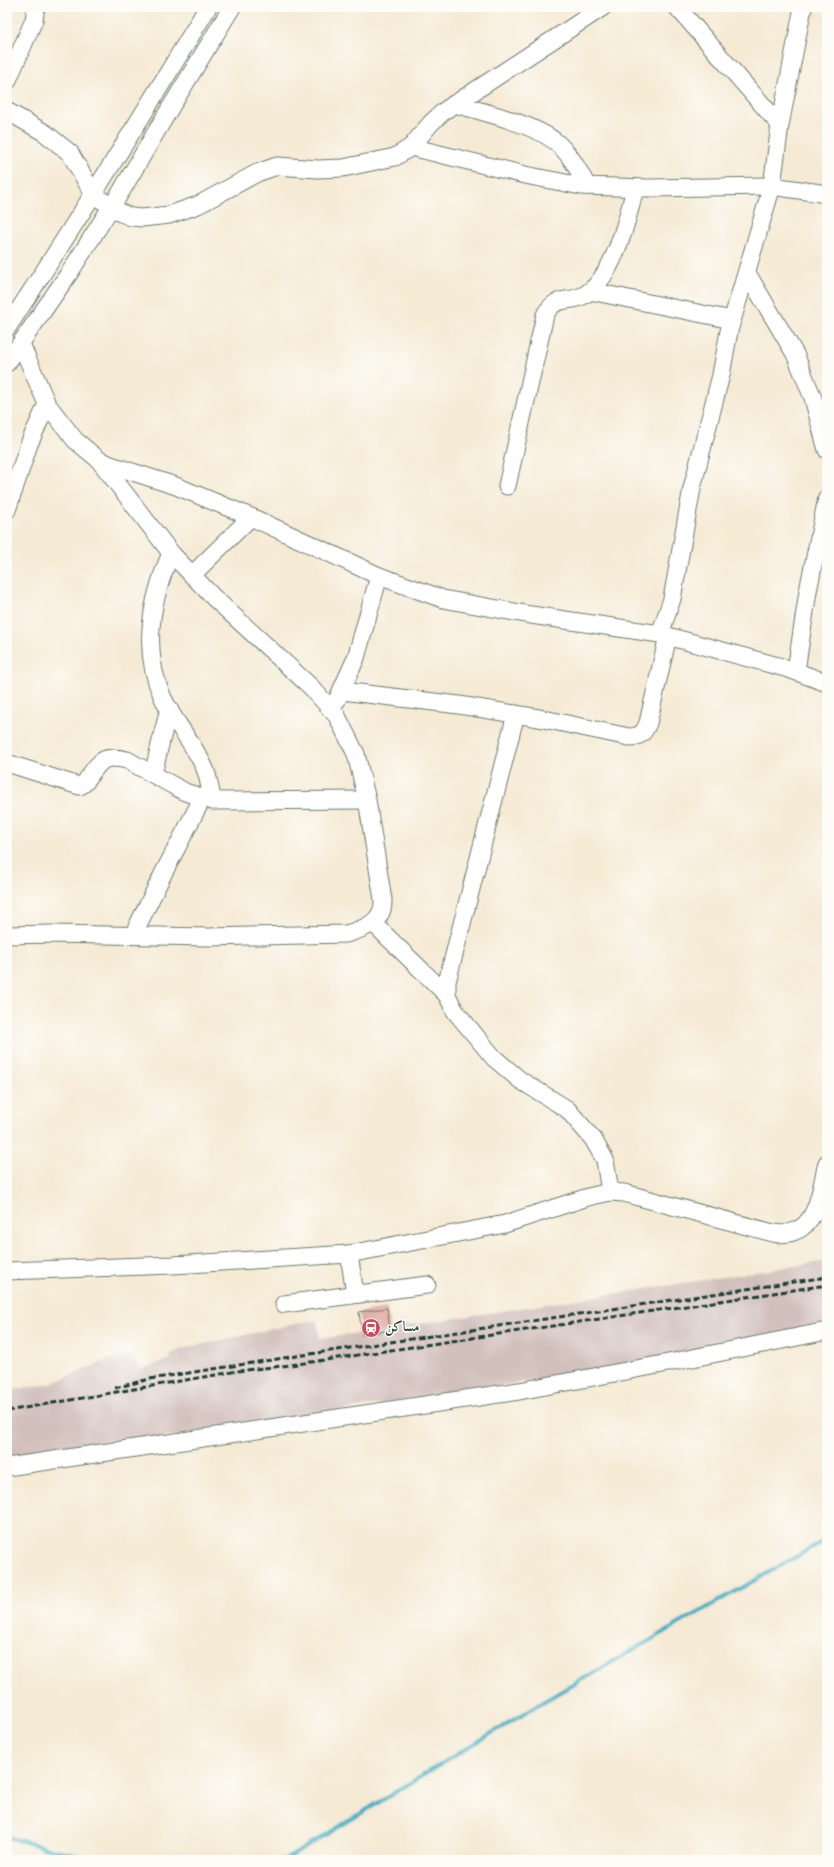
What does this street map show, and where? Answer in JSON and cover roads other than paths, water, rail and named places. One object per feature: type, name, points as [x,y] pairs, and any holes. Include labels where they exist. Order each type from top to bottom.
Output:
[{"type":"street","points":[[7,82],[34,20],[36,7]]},
{"type":"street","points":[[7,328],[94,194],[186,47],[208,7]]},
{"type":"street","points":[[7,364],[111,206],[232,7]]},
{"type":"street","points":[[7,111],[45,133],[70,153],[94,194],[111,206],[131,217],[156,217],[169,215],[198,205],[257,174],[277,166],[318,169],[343,168],[388,159],[399,155],[411,147],[431,123],[454,104],[603,7]]},
{"type":"street","points":[[676,7],[780,125]]},
{"type":"street","points":[[342,691],[516,714],[629,737],[637,737],[642,735],[648,723],[655,697],[664,636],[692,488],[721,375],[732,320],[772,186],[780,125],[803,7]]},
{"type":"street","points":[[454,104],[488,112],[546,135],[567,152],[588,186]]},
{"type":"street","points":[[411,147],[525,176],[588,186],[635,188],[772,186],[827,194]]},
{"type":"street","points":[[507,486],[545,315],[549,307],[558,301],[577,298],[590,291],[607,268],[625,230],[635,188]]},
{"type":"street","points":[[747,273],[795,354],[814,398],[827,450]]},
{"type":"street","points":[[590,291],[732,320]]},
{"type":"street","points":[[7,935],[133,935],[210,937],[346,934],[360,930],[373,923],[380,916],[383,904],[367,800],[356,754],[337,716],[288,664],[213,598],[171,553],[99,460],[75,440],[47,404],[21,344]]},
{"type":"street","points":[[7,510],[29,444],[47,404]]},
{"type":"street","points":[[99,460],[176,486],[251,517],[379,576],[450,600],[531,615],[664,636],[796,672],[827,683]]},
{"type":"street","points":[[796,672],[808,591],[827,498]]},
{"type":"street","points":[[192,575],[251,517]]},
{"type":"street","points":[[133,935],[164,872],[208,800],[206,770],[163,698],[153,667],[149,640],[153,608],[161,578],[171,553]]},
{"type":"street","points":[[331,710],[342,691],[356,658],[379,576]]},
{"type":"street","points":[[154,774],[169,708]]},
{"type":"street","points":[[447,995],[447,982],[516,714]]},
{"type":"street","points":[[7,763],[79,786],[84,784],[99,763],[108,758],[127,760],[185,792],[208,800],[367,800]]},
{"type":"street","points":[[373,923],[447,995],[455,1012],[494,1058],[520,1080],[567,1109],[593,1138],[605,1160],[610,1192]]},
{"type":"street","points":[[7,1270],[173,1265],[349,1254],[505,1224],[588,1197],[610,1192],[624,1193],[773,1234],[784,1235],[794,1233],[802,1228],[811,1219],[816,1208],[827,1163]]},
{"type":"street","points":[[349,1254],[355,1294]]},
{"type":"street","points":[[284,1304],[426,1285]]},
{"type":"street","points":[[7,1467],[519,1390],[663,1364],[827,1331]]},
{"type":"waterway","points":[[285,1860],[539,1704],[827,1539]]},
{"type":"waterway","points":[[7,1837],[92,1860]]},
{"type":"railway","points":[[115,1388],[150,1379],[290,1357],[827,1277]]},
{"type":"railway","points":[[7,1411],[238,1371],[291,1365],[827,1285]]},
{"type":"place","name":"مساكن","points":[[371,1328]]}]
